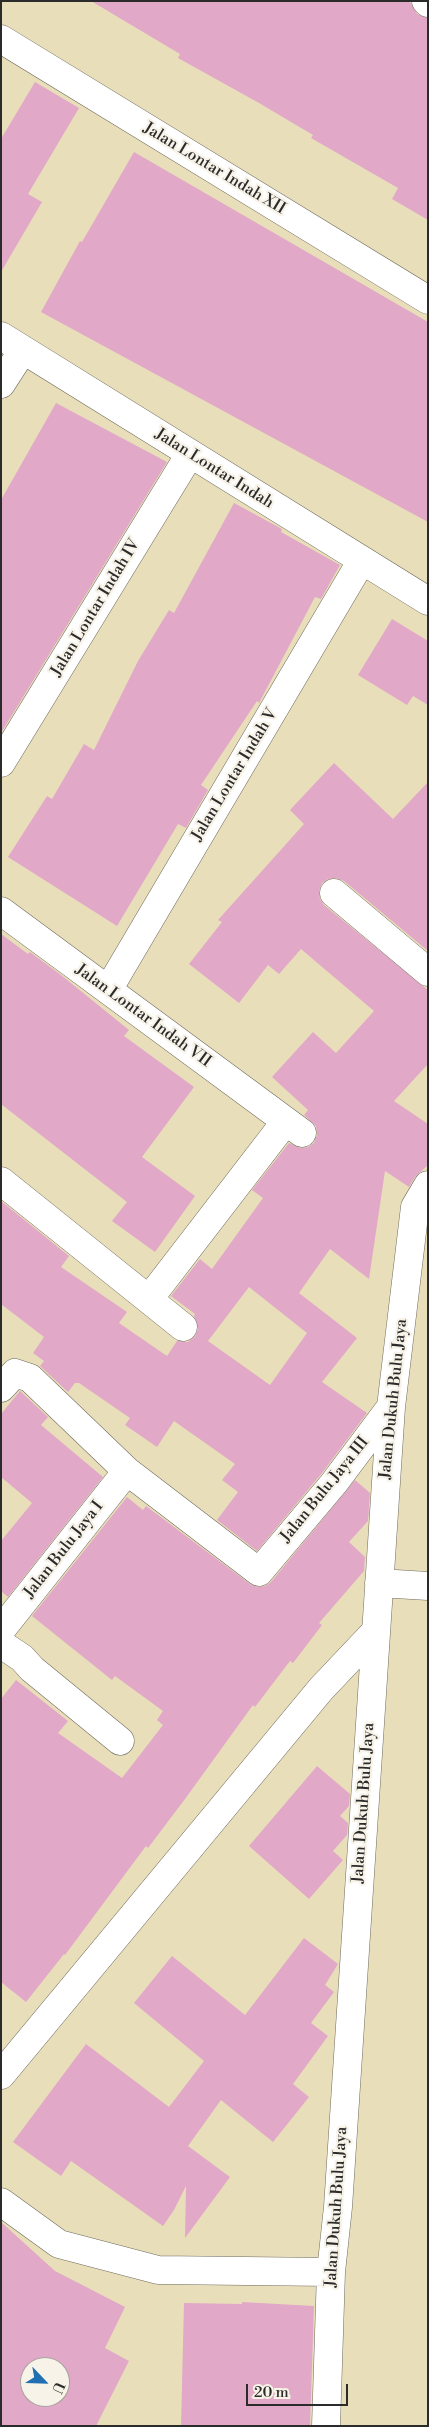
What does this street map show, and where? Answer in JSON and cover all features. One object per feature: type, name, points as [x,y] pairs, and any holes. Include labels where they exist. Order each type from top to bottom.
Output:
[{"type":"street","name":"Jalan Lontar Indah XII","points":[[1,39],[428,300]]},
{"type":"street","points":[[1,384],[12,343]]},
{"type":"street","name":"Jalan Lontar Indah","points":[[12,343],[428,601]]},
{"type":"street","name":"Jalan Lontar Indah IV","points":[[1,763],[190,454]]},
{"type":"street","name":"Jalan Lontar Indah V","points":[[108,990],[362,560]]},
{"type":"street","points":[[334,893],[428,972]]},
{"type":"street","name":"Jalan Lontar Indah VII","points":[[1,911],[294,1127],[149,1299]]},
{"type":"street","points":[[1,1181],[183,1327]]},
{"type":"street","name":"Jalan Dukuh Bulu Jaya","points":[[326,2426],[331,2272],[338,2207],[391,1408],[424,1200]]},
{"type":"street","points":[[1,1388],[15,1373],[30,1378],[127,1471]]},
{"type":"street","name":"Jalan Bulu Jaya III","points":[[127,1471],[259,1572],[334,1483],[391,1408]]},
{"type":"street","name":"Jalan Bulu Jaya I","points":[[1,1630],[127,1471]]},
{"type":"street","points":[[379,1583],[428,1586]]},
{"type":"street","points":[[1,2074],[321,1689],[375,1632]]},
{"type":"street","points":[[1,1644],[22,1658],[32,1670],[120,1742]]},
{"type":"street","points":[[1,2202],[59,2244],[158,2270],[331,2272]]},
{"type":"building","points":[[91,1],[408,1],[417,14],[428,18],[428,220],[392,199],[398,188],[311,138],[313,135],[259,103],[178,58],[180,54]]},
{"type":"building","points":[[35,82],[79,108],[28,194],[42,202],[1,272],[1,139]]},
{"type":"building","points":[[134,152],[428,322],[428,522],[41,312],[80,241],[82,242]]},
{"type":"building","points":[[56,403],[167,462],[1,733],[1,500]]},
{"type":"building","points":[[234,503],[282,529],[281,532],[340,565],[321,599],[315,597],[259,703],[257,701],[201,785],[208,790],[186,828],[178,824],[117,926],[8,857],[47,796],[52,799],[84,744],[94,750],[138,661],[169,610],[174,613]]},
{"type":"building","points":[[392,619],[428,641],[428,705],[413,696],[407,705],[358,675]]},
{"type":"building","points":[[334,763],[393,819],[428,782],[428,951],[344,881],[336,878],[328,879],[322,883],[319,891],[320,899],[324,905],[428,990],[428,1064],[394,1101],[428,1124],[428,1165],[415,1177],[409,1187],[385,1171],[369,1279],[330,1249],[299,1293],[357,1338],[322,1382],[367,1413],[322,1473],[257,1551],[217,1520],[238,1492],[222,1480],[235,1464],[174,1421],[157,1447],[125,1425],[130,1418],[79,1383],[75,1383],[68,1392],[40,1366],[44,1361],[33,1353],[44,1337],[1,1304],[1,1201],[69,1256],[61,1267],[127,1312],[119,1323],[167,1356],[177,1341],[188,1342],[195,1336],[198,1329],[195,1314],[171,1296],[200,1259],[212,1269],[263,1198],[252,1190],[289,1143],[300,1148],[308,1147],[314,1143],[317,1135],[316,1126],[304,1115],[308,1110],[272,1077],[313,1032],[336,1053],[374,1011],[301,949],[279,974],[268,965],[239,1003],[189,964],[222,922],[218,920],[304,824],[290,810]],"holes":[[[249,1287],[307,1333],[270,1385],[208,1341]]]},
{"type":"building","points":[[1,934],[61,975],[129,1030],[124,1036],[194,1087],[142,1157],[195,1196],[155,1252],[112,1221],[127,1202],[1,1104]]},
{"type":"building","points":[[20,1391],[48,1417],[41,1425],[103,1477],[8,1597],[1,1591],[1,1541],[32,1503],[1,1477],[1,1414]]},
{"type":"building","points":[[355,1480],[370,1493],[368,1521],[349,1542],[365,1557],[364,1571],[319,1623],[322,1625],[293,1663],[290,1661],[255,1707],[253,1705],[148,1848],[146,1846],[65,1955],[26,2002],[1,1982],[1,1699],[16,1680],[68,1721],[58,1733],[122,1778],[163,1725],[157,1720],[163,1711],[115,1676],[112,1680],[32,1616],[127,1497],[143,1510],[146,1506],[250,1584],[257,1587],[265,1586],[271,1582]]},
{"type":"building","points":[[317,1766],[350,1794],[349,1806],[340,1816],[348,1823],[347,1835],[333,1851],[343,1860],[309,1899],[249,1846]]},
{"type":"building","points":[[304,1938],[338,1964],[325,1985],[334,1992],[311,2023],[328,2036],[293,2084],[309,2097],[273,2142],[221,2100],[188,2146],[230,2177],[185,2238],[186,2186],[174,2210],[163,2226],[71,2161],[61,2176],[13,2142],[86,2044],[169,2107],[204,2061],[134,2003],[172,1956],[245,2015]]},
{"type":"building","points":[[1,2222],[55,2271],[125,2307],[105,2348],[129,2361],[96,2426],[1,2426]]},
{"type":"building","points":[[242,2302],[314,2306],[310,2426],[181,2426],[184,2303],[242,2304]]}]
